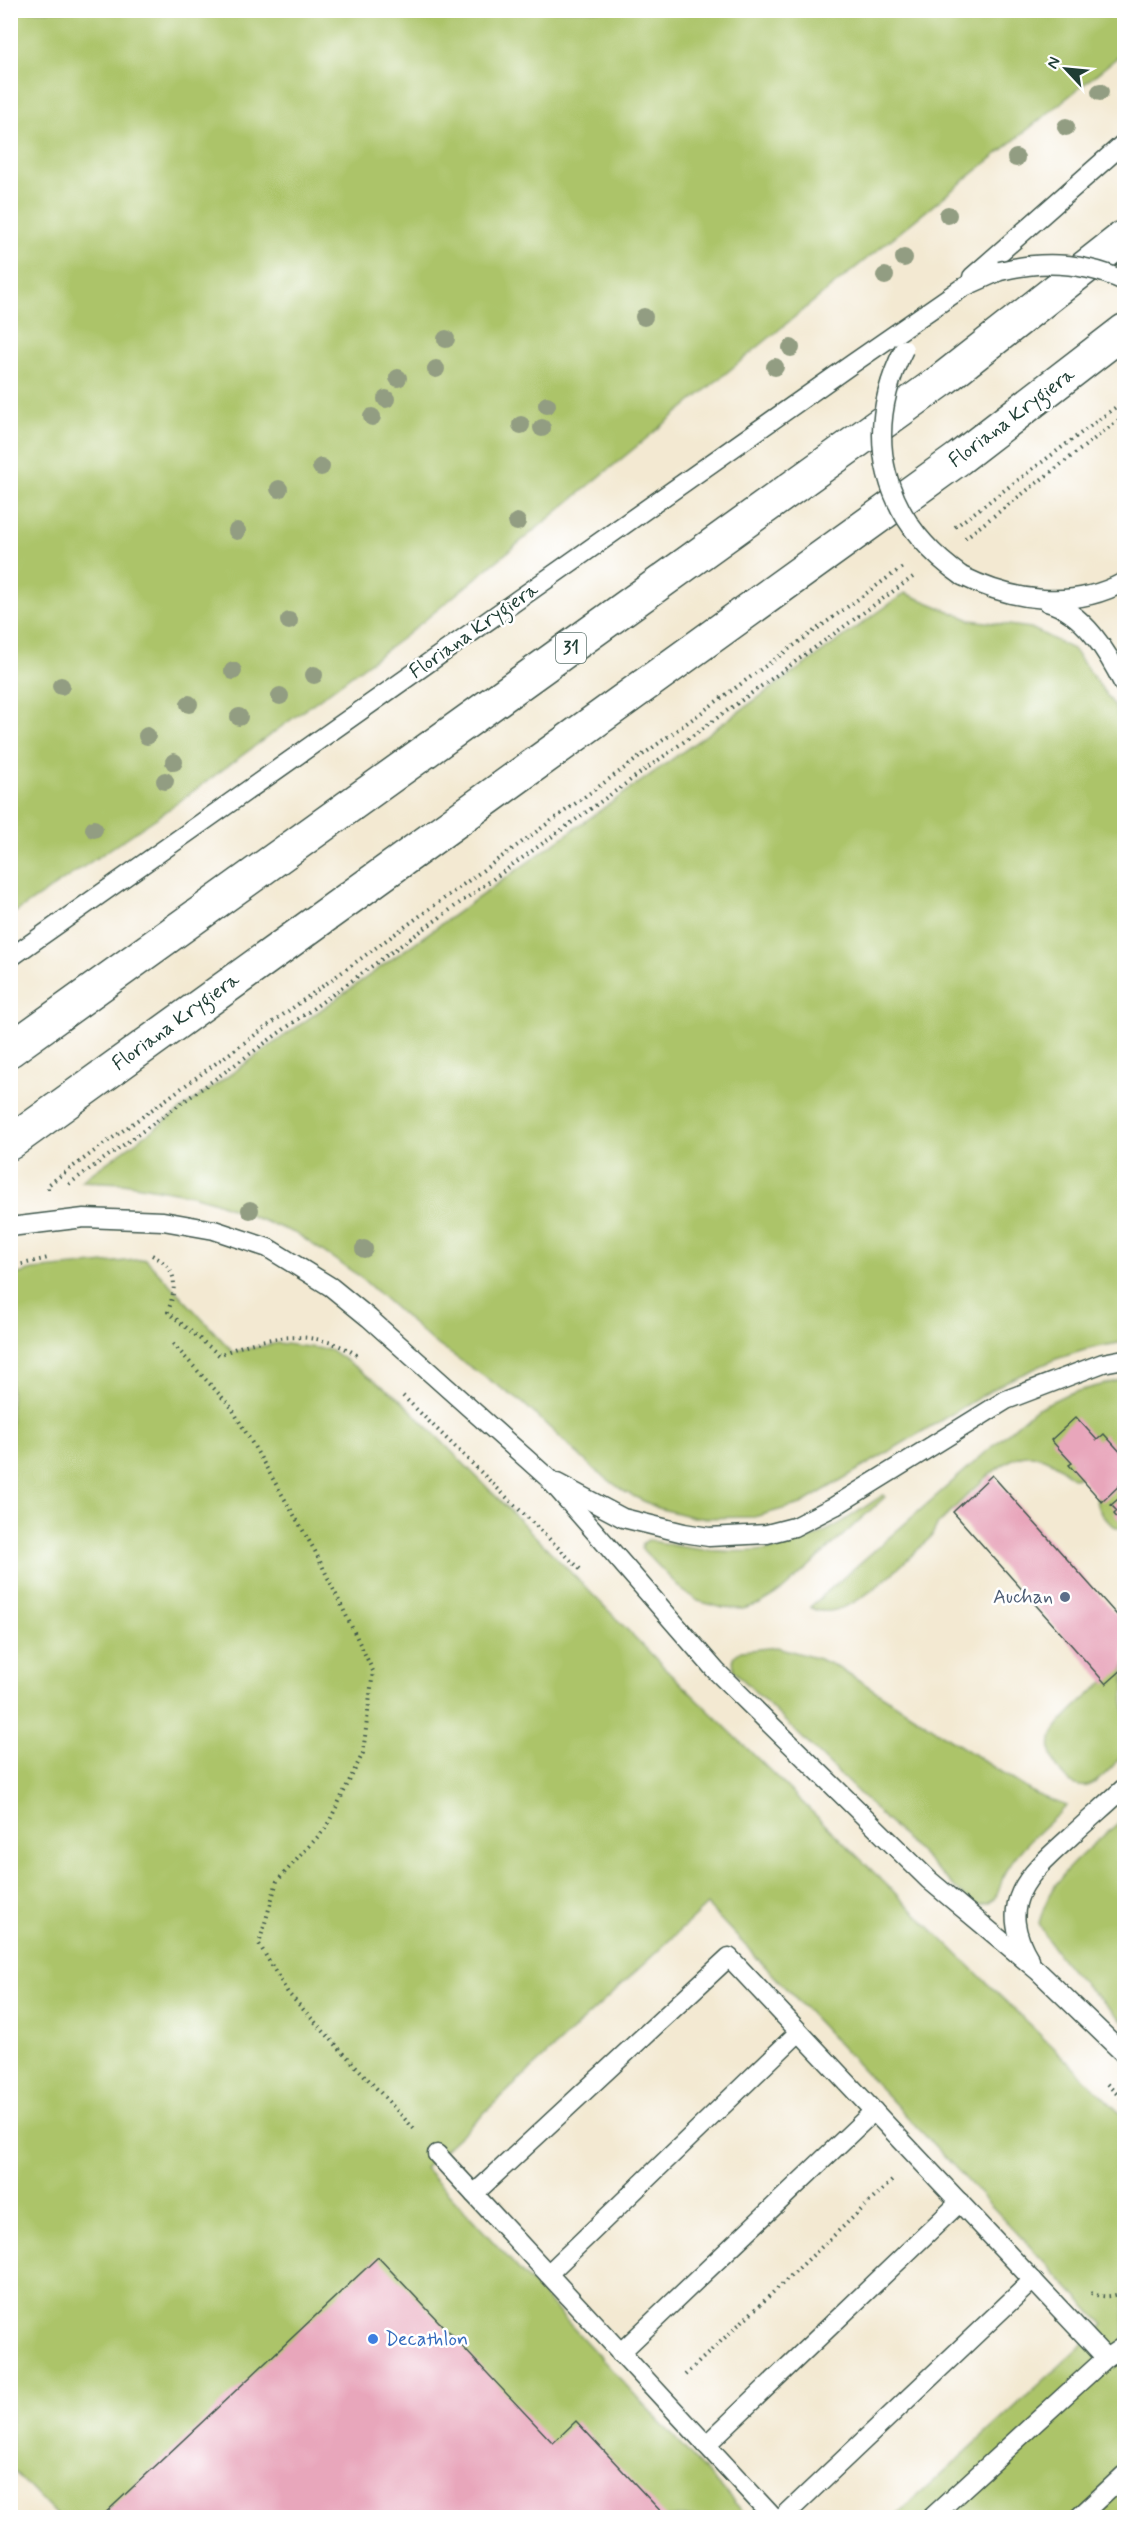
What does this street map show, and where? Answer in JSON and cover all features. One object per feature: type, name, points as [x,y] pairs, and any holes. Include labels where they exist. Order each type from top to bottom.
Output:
[{"type":"main road","name":"31","points":[[10,1050],[942,380],[1125,237]]},
{"type":"main road","name":"Floriana Krygiera","points":[[10,1143],[958,459],[1125,331]]},
{"type":"lane","name":"Floriana Krygiera","points":[[1125,143],[944,300],[911,336],[892,374],[884,408],[882,443],[890,484],[908,523],[935,555],[962,576],[995,591],[1036,599],[1078,597],[1125,582]]},
{"type":"lane","name":"Floriana Krygiera","points":[[10,958],[842,370],[974,281],[1000,271],[1041,263],[1083,267],[1125,281]]},
{"type":"lane","points":[[1036,599],[1065,609],[1083,624],[1102,647],[1125,685]]},
{"type":"lane","points":[[10,1227],[84,1218],[164,1221],[214,1230],[268,1248],[312,1274],[357,1307],[548,1478],[716,1671],[929,1880],[1038,1971],[1125,2054]]},
{"type":"lane","points":[[548,1478],[623,1518],[709,1537],[767,1534],[794,1527],[835,1506],[1006,1400],[1103,1363],[1125,1359]]},
{"type":"lane","points":[[1038,1971],[1028,1958],[1017,1934],[1015,1910],[1023,1885],[1036,1868],[1125,1788]]},
{"type":"lane","points":[[474,2194],[729,1957],[1106,2358]]},
{"type":"lane","points":[[548,2274],[800,2032]]},
{"type":"lane","points":[[620,2353],[874,2111]]},
{"type":"lane","points":[[437,2154],[774,2517]]},
{"type":"lane","points":[[706,2445],[960,2202]]},
{"type":"lane","points":[[782,2517],[1033,2280]]},
{"type":"lane","points":[[1106,2358],[1125,2331]]},
{"type":"lane","points":[[931,2517],[1106,2358],[1125,2346]]},
{"type":"lane","points":[[1078,2517],[1125,2475]]},
{"type":"path","points":[[952,529],[1125,401]]},
{"type":"path","points":[[957,543],[1125,416]]},
{"type":"path","points":[[48,1185],[904,565]]},
{"type":"path","points":[[69,1184],[920,572]]},
{"type":"path","points":[[146,1252],[164,1261],[173,1274],[176,1287],[168,1312],[219,1355],[243,1345],[293,1336],[320,1338],[348,1348],[362,1358]]},
{"type":"path","points":[[10,1267],[52,1257]]},
{"type":"path","points":[[173,1344],[231,1407],[315,1551],[373,1671],[363,1753],[326,1828],[277,1881],[259,1944],[288,1993],[437,2154]]},
{"type":"path","points":[[402,1394],[580,1569]]},
{"type":"path","points":[[1099,2076],[1125,2101]]},
{"type":"green space","points":[[1124,10],[1124,52],[808,306],[404,637],[158,817],[11,915],[11,11]]},
{"type":"green space","points":[[905,593],[971,620],[1031,628],[1073,649],[1114,705],[1124,737],[1124,1342],[1091,1348],[1056,1359],[1005,1382],[801,1504],[754,1517],[696,1518],[658,1508],[625,1492],[595,1470],[523,1403],[432,1341],[359,1276],[297,1234],[192,1195],[123,1183],[81,1181]]},
{"type":"green space","points":[[146,1259],[233,1352],[278,1343],[331,1350],[399,1398],[664,1667],[1124,2117],[1124,2517],[895,2517],[1104,2325],[707,1905],[425,2168],[748,2517],[58,2517],[11,2468],[11,1276],[33,1270]]},
{"type":"green space","points":[[1124,1379],[1124,1437],[1079,1477],[1073,1478],[1052,1462],[1041,1457],[1028,1455],[1017,1457],[1005,1463],[980,1483],[937,1525],[931,1537],[874,1588],[840,1608],[824,1611],[810,1607],[1034,1410],[1067,1394]]},
{"type":"green space","points":[[1124,1473],[1124,1526],[1119,1528],[1111,1524],[1101,1513],[1096,1500],[1100,1490]]},
{"type":"green space","points":[[883,1495],[885,1497],[783,1590],[760,1604],[743,1609],[723,1608],[698,1601],[682,1590],[642,1549],[643,1543],[648,1540],[687,1548],[728,1552],[768,1550],[788,1546],[827,1531]]},
{"type":"green space","points":[[777,1647],[819,1659],[840,1668],[1035,1794],[1067,1806],[1019,1852],[1006,1870],[993,1900],[984,1904],[971,1903],[734,1671],[733,1657],[741,1651]]},
{"type":"green space","points":[[1124,1665],[1124,1754],[1095,1783],[1082,1786],[1074,1784],[1067,1780],[1056,1765],[1052,1756],[1051,1740],[1055,1731],[1071,1711]]},
{"type":"green space","points":[[1124,1818],[1124,2022],[1066,1964],[1039,1923],[1052,1890],[1062,1876],[1084,1852]]},
{"type":"building","points":[[1076,1417],[1097,1440],[1104,1434],[1124,1456],[1124,1481],[1102,1502],[1069,1465],[1072,1463],[1051,1440]]},
{"type":"building","name":"Auchan","points":[[992,1475],[1124,1623],[1124,1668],[1106,1684],[953,1512]]},
{"type":"building","points":[[1124,1494],[1124,1526],[1114,1514],[1117,1511],[1111,1505]]},
{"type":"building","name":"Decathlon","points":[[378,2257],[553,2443],[576,2421],[667,2518],[100,2518]]},
{"type":"place","name":"Auchan","points":[[1065,1597]]},
{"type":"place","name":"Decathlon","points":[[373,2339]]}]
